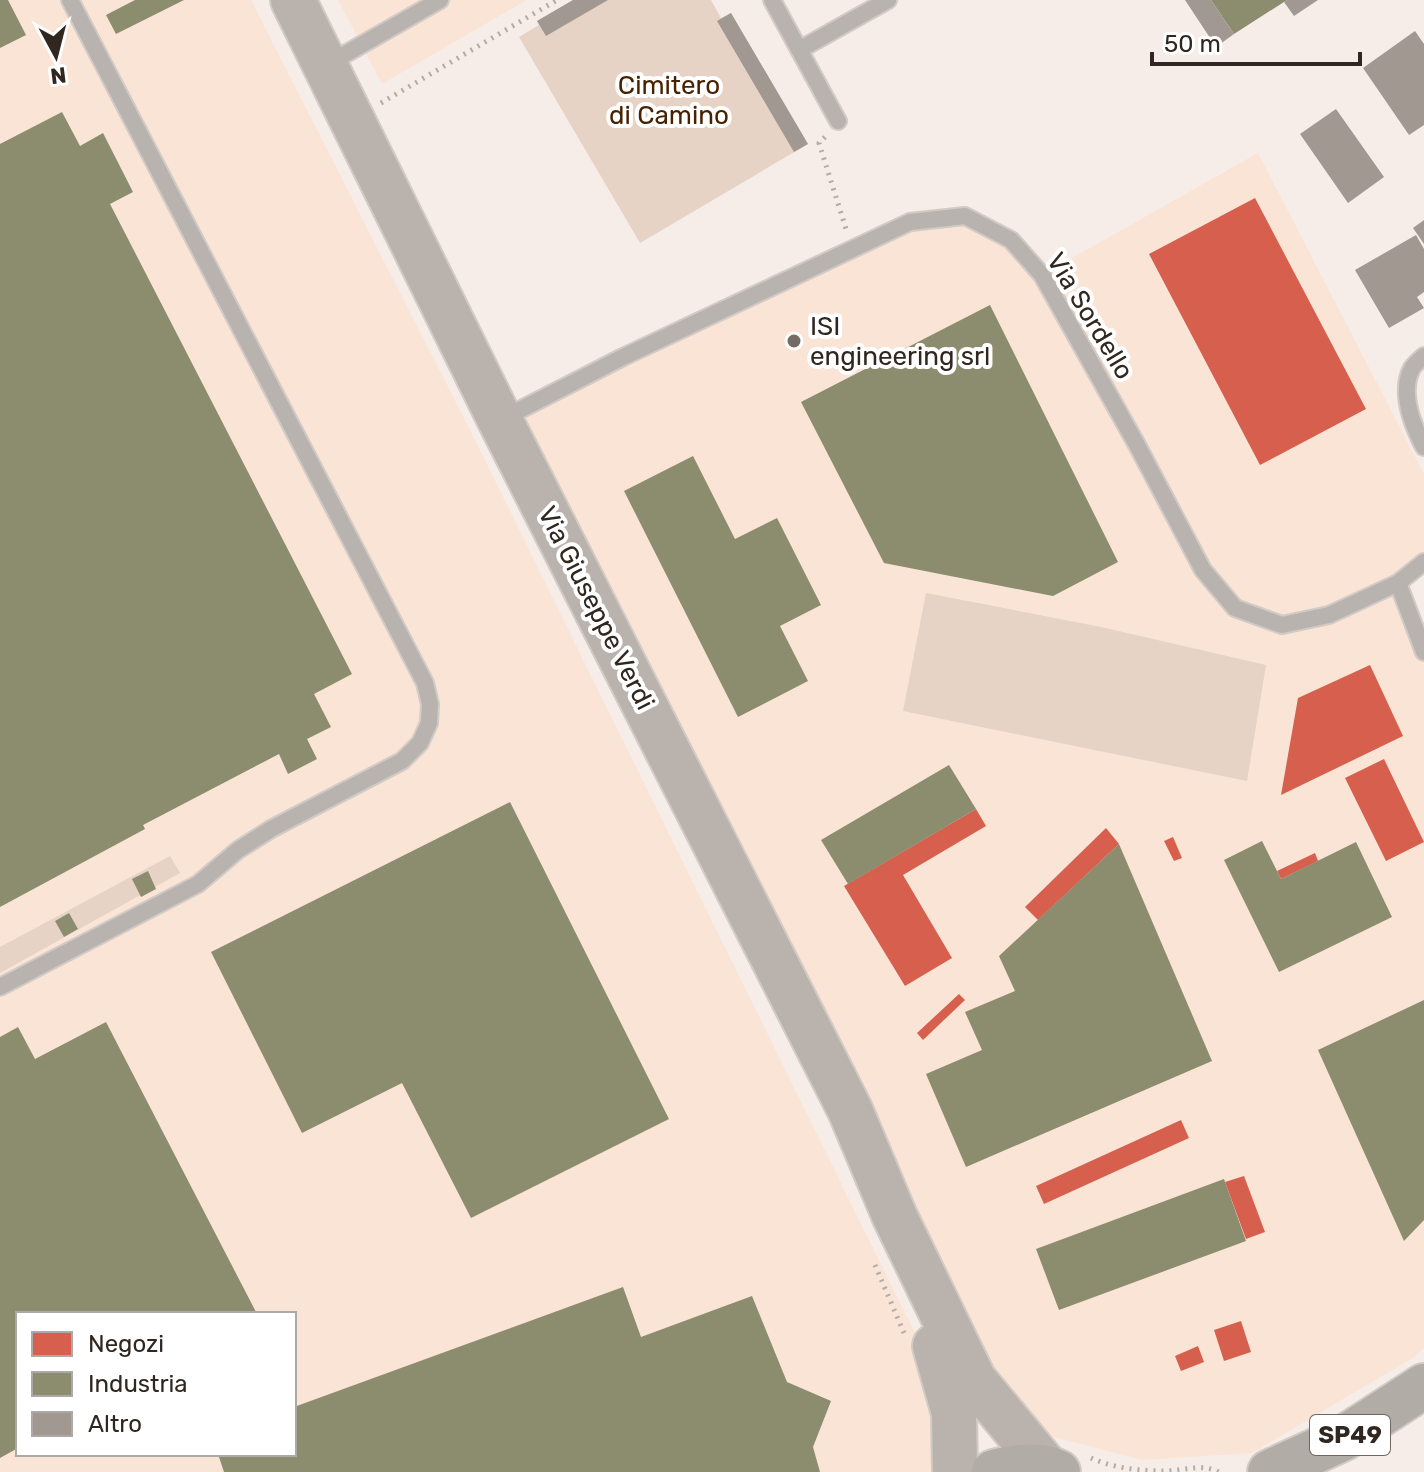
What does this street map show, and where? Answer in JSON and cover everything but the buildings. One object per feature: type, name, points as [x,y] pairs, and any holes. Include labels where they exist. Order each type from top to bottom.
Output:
[{"type":"main road","name":"Via Giuseppe Verdi","points":[[293,0],[500,420],[837,1084],[895,1217],[974,1380],[1063,1465]]},
{"type":"main road","name":"Via Giuseppe Verdi","points":[[895,1217],[954,1413],[955,1472]]},
{"type":"main road","name":"SP49","points":[[1270,1472],[1344,1438],[1424,1386]]},
{"type":"main road","points":[[994,1472],[1021,1466],[1063,1465]]},
{"type":"lane","points":[[0,987],[198,884],[238,850],[271,829],[402,761],[420,743],[429,723],[430,704],[425,683],[70,0]]},
{"type":"lane","points":[[326,65],[440,0]]},
{"type":"lane","points":[[772,0],[838,121]]},
{"type":"lane","points":[[799,50],[888,0]]},
{"type":"lane","name":"Via Sordello","points":[[500,420],[623,357],[910,222],[965,216],[1011,240],[1042,275],[1203,570],[1235,608],[1282,625],[1329,615],[1398,583],[1424,562]]},
{"type":"lane","points":[[1424,356],[1411,369],[1407,389],[1412,424],[1424,447]]},
{"type":"lane","points":[[1398,583],[1424,652]]},
{"type":"path","points":[[377,105],[557,0]]},
{"type":"path","points":[[838,121],[819,143],[851,249]]},
{"type":"path","points":[[1063,1465],[1158,1471],[1206,1466],[1219,1472]]},
{"type":"shaded area","points":[[0,0],[251,0],[473,436],[941,1386],[942,1472],[0,1472]]},
{"type":"shaded area","points":[[338,0],[527,0],[382,84]]},
{"type":"shaded area","points":[[1258,153],[1424,474],[1424,562],[1398,584],[1424,652],[1424,1348],[1411,1359],[1252,1453],[1142,1460],[1046,1435],[971,1351],[500,420],[910,222],[965,216],[1011,240],[1042,275]]},
{"type":"green space","name":"Cimitero di Camino","points":[[573,0],[711,0],[721,18],[731,13],[808,144],[640,243],[519,37],[539,25],[537,21]]},
{"type":"green space","points":[[926,593],[1101,627],[1266,665],[1247,781],[903,711]]},
{"type":"green space","points":[[170,856],[180,873],[0,973],[0,947]]},
{"type":"place","name":"ISI engineering srl","points":[[794,341]]}]
